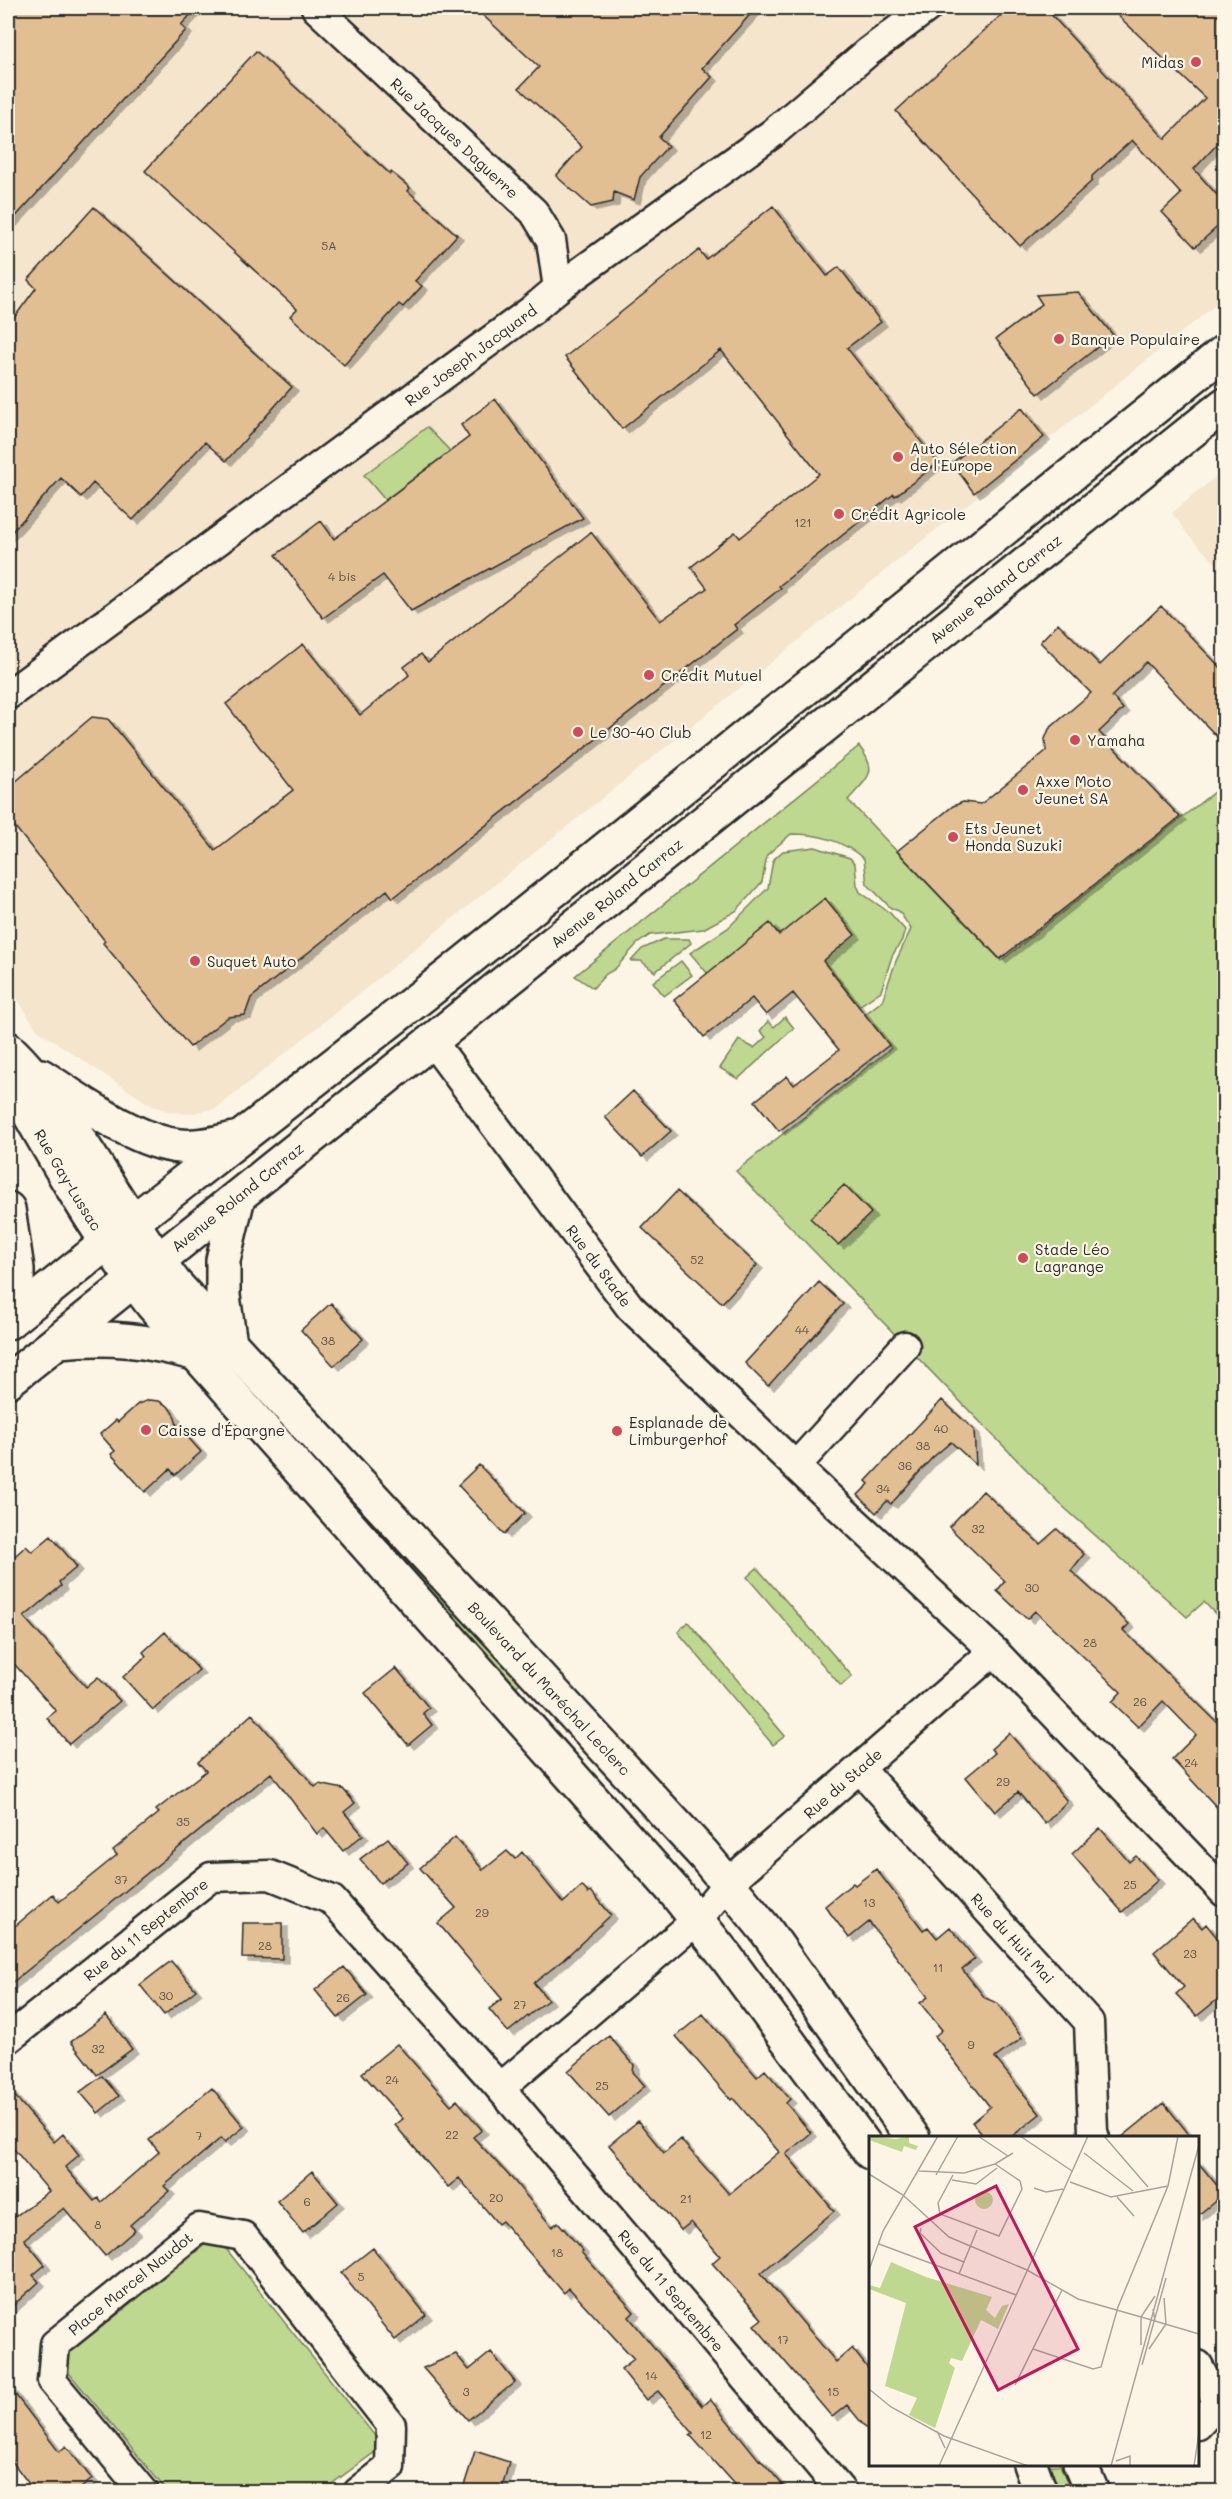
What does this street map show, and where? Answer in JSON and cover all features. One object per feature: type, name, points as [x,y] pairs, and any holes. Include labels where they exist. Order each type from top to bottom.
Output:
[{"type":"main road","points":[[8,1322],[439,982],[1224,352]]},
{"type":"main road","name":"Avenue Roland Carraz","points":[[8,1380],[1224,405]]},
{"type":"main road","points":[[14,1064],[131,1130],[159,1142],[180,1146],[207,1145],[239,1138]]},
{"type":"main road","name":"Rue Gay-Lussac","points":[[14,1064],[80,1140],[119,1233],[146,1270]]},
{"type":"main road","points":[[230,1344],[223,1296],[223,1260],[238,1197]]},
{"type":"main road","points":[[8,1209],[17,1276],[16,1295],[8,1322]]},
{"type":"main road","points":[[146,1270],[197,1354],[658,1873],[697,1920],[869,2151]]},
{"type":"main road","name":"Boulevard du Maréchal Leclerc","points":[[146,1270],[175,1284],[728,1883],[765,1929],[912,2136]]},
{"type":"main road","points":[[58,1341],[93,1338],[131,1339],[197,1354]]},
{"type":"main road","points":[[1031,2466],[1040,2492]]},
{"type":"main road","points":[[1081,2466],[1092,2492]]},
{"type":"street","name":"Rue Jacques Daguerre","points":[[316,8],[534,212],[551,240],[558,288]]},
{"type":"street","name":"Rue Joseph Jacquard","points":[[8,695],[532,310],[558,288],[773,133],[868,52],[927,8]]},
{"type":"street","name":"Rue du Stade","points":[[432,1041],[630,1307],[994,1651],[1224,1892]]},
{"type":"street","points":[[796,1466],[905,1346]]},
{"type":"street","name":"Rue du Stade","points":[[697,1920],[728,1883],[994,1651]]},
{"type":"street","name":"Rue du Huit Mai","points":[[860,1768],[1089,2022],[1094,2136]]},
{"type":"street","name":"Rue du 11 Septembre","points":[[8,2039],[211,1876],[270,1875],[332,1900],[500,2088],[842,2492]]},
{"type":"street","points":[[500,2088],[697,1920]]},
{"type":"street","name":"Place Marcel Naudot","points":[[144,2492],[52,2381],[55,2344],[199,2228],[243,2236],[391,2425],[390,2467],[358,2492]]},
{"type":"street","points":[[1199,2369],[1218,2403],[1199,2423]]},
{"type":"shaded area","points":[[8,8],[1224,8],[1224,298],[217,1108],[188,1114],[171,1112],[152,1106],[37,1030],[8,984]]},
{"type":"shaded area","points":[[1224,470],[1224,572],[1188,535],[1172,513]]},
{"type":"green space","points":[[427,427],[450,451],[385,500],[364,475]]},
{"type":"green space","name":"Stade Léo Lagrange","points":[[859,746],[870,769],[865,780],[848,800],[1001,961],[1224,784],[1224,1623],[1204,1602],[1187,1617],[1059,1503],[736,1171],[891,1048],[873,1024],[859,1034],[852,1024],[882,1001],[896,961],[911,929],[899,911],[891,908],[867,884],[864,859],[856,852],[830,839],[791,834],[767,855],[762,882],[736,911],[703,929],[650,935],[637,944],[615,969],[606,974],[593,988],[575,976]]},
{"type":"green space","points":[[815,847],[850,858],[855,864],[860,892],[890,913],[905,930],[892,956],[881,991],[859,1006],[832,972],[793,953],[769,924],[708,974],[690,953],[728,928],[768,888],[773,860],[783,851]]},
{"type":"green space","points":[[664,939],[689,939],[691,943],[655,972],[641,961],[631,961],[642,949]]},
{"type":"green space","points":[[681,961],[692,975],[664,996],[653,982]]},
{"type":"green space","points":[[785,1017],[794,1028],[738,1079],[720,1068],[739,1040],[754,1048],[766,1037],[760,1031],[768,1021],[774,1027]]},
{"type":"green space","points":[[371,1516],[523,1680],[515,1688],[361,1526]]},
{"type":"green space","points":[[757,1568],[852,1676],[841,1686],[747,1577]]},
{"type":"green space","points":[[688,1622],[785,1736],[773,1745],[678,1632]]},
{"type":"green space","points":[[216,2236],[383,2446],[322,2491],[167,2491],[59,2361]]},
{"type":"green space","points":[[1042,2466],[1060,2466],[1071,2491],[1054,2491]]},
{"type":"building","points":[[8,8],[197,8],[181,25],[186,30],[8,225]]},
{"type":"building","points":[[475,8],[756,8],[702,68],[712,77],[659,137],[668,146],[640,177],[634,200],[614,192],[613,202],[591,207],[556,176],[582,147],[519,88],[539,67]]},
{"type":"building","points":[[1009,8],[1045,8],[1165,139],[1205,98],[1110,8],[1224,8],[1224,137],[1194,169],[1224,203],[1224,221],[1195,247],[1162,212],[1181,194],[1132,140],[1092,176],[1092,181],[1020,246],[896,111]]},
{"type":"building","points":[[256,51],[390,174],[391,172],[410,188],[408,191],[457,235],[415,281],[422,286],[403,307],[399,304],[344,365],[290,316],[297,309],[145,171]]},
{"type":"building","points":[[773,206],[827,276],[839,267],[881,322],[847,348],[938,463],[895,496],[894,494],[779,586],[781,588],[734,625],[737,629],[393,898],[387,890],[251,998],[245,1015],[228,1017],[190,1047],[103,943],[105,941],[8,818],[8,788],[92,717],[108,719],[215,850],[293,790],[226,704],[303,644],[360,715],[409,675],[404,667],[421,654],[428,662],[591,532],[660,621],[707,588],[691,567],[735,532],[740,538],[819,474],[721,350],[622,429],[565,357],[699,250],[706,259]]},
{"type":"building","points":[[94,207],[292,387],[226,461],[205,442],[133,520],[93,483],[81,497],[61,478],[8,536],[8,326],[36,288],[28,280]]},
{"type":"building","points":[[1078,292],[1113,335],[1038,394],[996,339],[1042,304],[1036,295]]},
{"type":"building","points":[[495,399],[583,518],[411,611],[383,575],[323,618],[276,555],[321,521],[334,539],[469,437],[461,425]]},
{"type":"building","points":[[1022,408],[1044,437],[974,493],[952,463]]},
{"type":"building","points":[[1161,606],[1224,671],[1224,744],[1146,662],[1112,696],[1123,709],[1099,732],[1180,817],[1000,959],[897,851],[953,806],[963,802],[981,804],[1046,751],[1045,739],[1049,729],[1091,693],[1040,642],[1058,623],[1100,665]]},
{"type":"building","points":[[825,898],[855,935],[823,961],[889,1045],[779,1131],[755,1101],[787,1076],[794,1085],[839,1050],[793,993],[766,1015],[752,998],[704,1037],[674,1000],[770,923],[779,935]]},
{"type":"building","points":[[633,1091],[671,1131],[642,1157],[605,1117]]},
{"type":"building","points":[[844,1185],[871,1213],[838,1245],[810,1218]]},
{"type":"building","points":[[677,1191],[757,1265],[722,1303],[642,1228]]},
{"type":"building","points":[[819,1282],[843,1304],[768,1386],[745,1363]]},
{"type":"building","points":[[331,1303],[363,1339],[334,1366],[301,1330]]},
{"type":"building","points":[[149,1400],[159,1401],[168,1406],[177,1425],[201,1452],[175,1475],[170,1469],[145,1492],[111,1454],[115,1451],[100,1434],[138,1404]]},
{"type":"building","points":[[942,1400],[974,1430],[976,1465],[951,1442],[932,1458],[891,1504],[887,1501],[876,1513],[858,1495],[869,1484],[866,1481]]},
{"type":"building","points":[[479,1465],[525,1513],[504,1534],[458,1485]]},
{"type":"building","points":[[983,1491],[1040,1544],[1057,1529],[1084,1554],[1071,1571],[1129,1624],[1123,1630],[1224,1729],[1224,1815],[1172,1759],[1196,1735],[1163,1701],[1138,1727],[1112,1702],[1121,1692],[1035,1611],[1027,1619],[997,1591],[1005,1581],[949,1527]]},
{"type":"building","points":[[51,1536],[77,1567],[59,1582],[61,1586],[24,1617],[86,1687],[98,1677],[120,1701],[69,1744],[47,1718],[56,1711],[8,1657],[8,1562],[26,1546],[32,1552]]},
{"type":"building","points":[[165,1632],[199,1670],[153,1710],[123,1677],[146,1656],[143,1652]]},
{"type":"building","points":[[396,1668],[429,1708],[423,1713],[432,1725],[408,1745],[365,1693]]},
{"type":"building","points":[[252,1714],[315,1787],[319,1784],[343,1789],[355,1803],[344,1812],[363,1835],[343,1851],[324,1828],[317,1834],[271,1773],[8,1986],[8,1932],[53,1894],[59,1902],[117,1855],[113,1850],[159,1813],[156,1810],[206,1771],[198,1762]]},
{"type":"building","points":[[1009,1733],[1067,1801],[1045,1824],[1018,1792],[995,1812],[966,1777],[995,1753],[991,1749]]},
{"type":"building","points":[[1100,1828],[1129,1862],[1136,1856],[1158,1880],[1122,1912],[1072,1854]]},
{"type":"building","points":[[455,1837],[483,1870],[507,1851],[515,1859],[522,1852],[563,1903],[582,1886],[588,1893],[591,1891],[611,1915],[563,1960],[534,1983],[548,2000],[508,2032],[489,2009],[502,1999],[438,1923],[456,1908],[420,1868]]},
{"type":"building","points":[[388,1838],[408,1863],[380,1883],[360,1859]]},
{"type":"building","points":[[876,1869],[923,1930],[928,1927],[937,1938],[950,1927],[975,1959],[962,1969],[985,1998],[997,2003],[1022,2038],[995,2058],[1040,2114],[1012,2136],[983,2136],[972,2122],[990,2107],[935,2036],[942,2030],[920,2003],[928,1997],[869,1922],[849,1938],[825,1906],[853,1883],[855,1885]]},
{"type":"building","points":[[1193,1918],[1202,1928],[1206,1924],[1224,1946],[1224,1994],[1197,2016],[1176,1994],[1184,1987],[1154,1952]]},
{"type":"building","points":[[243,1923],[282,1923],[282,1959],[242,1958]]},
{"type":"building","points":[[171,1961],[196,1990],[164,2015],[140,1985]]},
{"type":"building","points":[[344,1967],[367,1995],[338,2018],[315,1990]]},
{"type":"building","points":[[703,2014],[757,2077],[765,2070],[790,2099],[786,2103],[811,2133],[786,2154],[834,2211],[761,2273],[836,2362],[852,2348],[869,2370],[869,2432],[847,2405],[832,2417],[754,2325],[762,2319],[712,2263],[720,2256],[691,2222],[681,2230],[609,2145],[638,2121],[664,2153],[680,2139],[729,2194],[779,2152],[676,2036]]},
{"type":"building","points":[[106,2015],[132,2049],[97,2075],[71,2042]]},
{"type":"building","points":[[609,2036],[634,2065],[633,2072],[645,2086],[609,2117],[568,2071]]},
{"type":"building","points":[[397,2044],[451,2105],[457,2100],[482,2130],[473,2137],[515,2182],[552,2227],[558,2222],[583,2251],[581,2252],[634,2312],[629,2317],[702,2406],[710,2399],[759,2460],[789,2492],[741,2492],[690,2435],[693,2433],[658,2391],[646,2400],[621,2369],[634,2359],[569,2288],[564,2293],[502,2221],[498,2224],[459,2178],[448,2187],[395,2125],[403,2119],[362,2073]]},
{"type":"building","points":[[102,2076],[119,2096],[98,2113],[80,2092]]},
{"type":"building","points":[[8,2088],[54,2142],[63,2134],[79,2155],[65,2167],[94,2201],[98,2198],[101,2202],[159,2152],[149,2140],[212,2088],[244,2127],[225,2142],[221,2138],[164,2186],[169,2191],[130,2225],[135,2230],[105,2256],[64,2208],[24,2239],[45,2265],[33,2275],[39,2282],[8,2310],[8,2219],[9,2221],[49,2191],[8,2142]]},
{"type":"building","points":[[1164,2103],[1190,2136],[1123,2136]]},
{"type":"building","points":[[1199,2163],[1224,2194],[1199,2214]]},
{"type":"building","points":[[312,2171],[338,2203],[303,2233],[277,2201]]},
{"type":"building","points":[[373,2248],[426,2315],[395,2340],[341,2273]]},
{"type":"building","points":[[491,2352],[515,2382],[468,2420],[423,2368],[456,2354],[469,2370]]},
{"type":"building","points":[[8,2385],[59,2452],[66,2446],[92,2479],[76,2492],[35,2492],[8,2456]]},
{"type":"building","points":[[475,2451],[509,2462],[501,2492],[462,2492]]},
{"type":"place","name":"Midas","points":[[1196,62]]},
{"type":"place","name":"Banque Populaire","points":[[1059,339]]},
{"type":"place","name":"Auto Sélection de l'Europe","points":[[898,457]]},
{"type":"place","name":"Crédit Agricole","points":[[839,514]]},
{"type":"place","name":"Crédit Mutuel","points":[[649,675]]},
{"type":"place","name":"Le 30-40 Club","points":[[578,732]]},
{"type":"place","name":"Yamaha","points":[[1075,740]]},
{"type":"place","name":"Axxe Moto Jeunet SA","points":[[1023,790]]},
{"type":"place","name":"Ets Jeunet Honda Suzuki","points":[[953,837]]},
{"type":"place","name":"Suquet Auto","points":[[195,961]]},
{"type":"place","name":"Stade Léo Lagrange","points":[[1023,1258]]},
{"type":"place","name":"Caisse d'Épargne","points":[[146,1430]]},
{"type":"place","name":"Esplanade de Limburgerhof","points":[[617,1431]]}]
